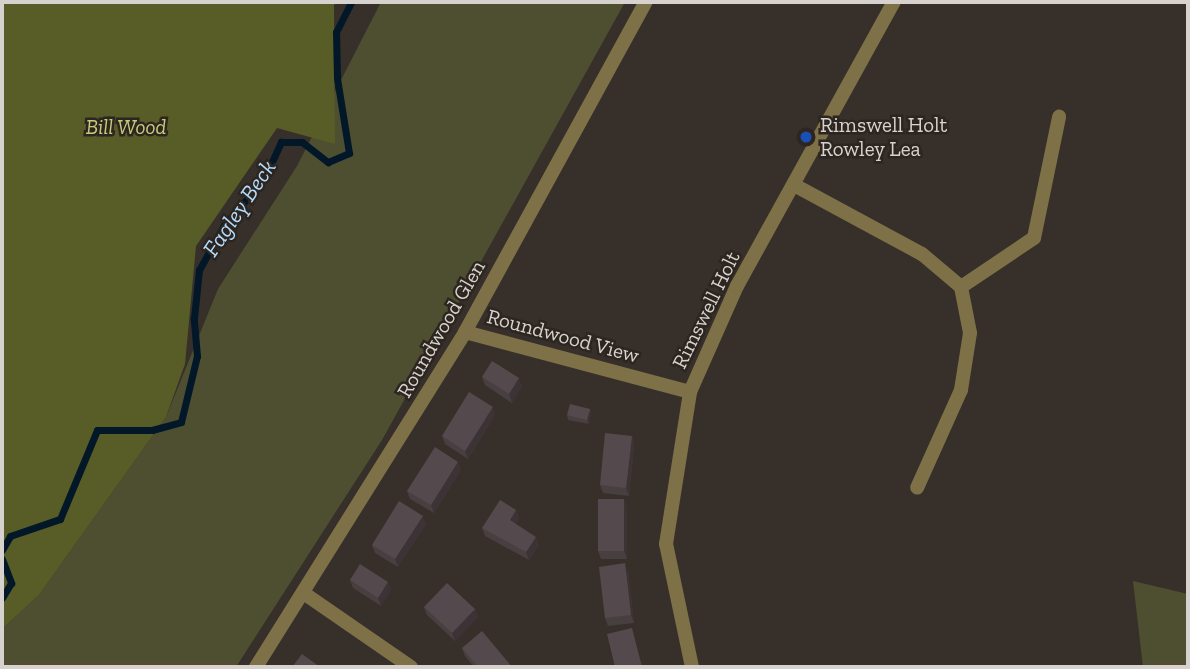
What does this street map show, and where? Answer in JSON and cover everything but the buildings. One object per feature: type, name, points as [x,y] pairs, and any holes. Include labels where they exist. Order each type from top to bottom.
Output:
[{"type":"street","name":"Roundwood Glen","points":[[256,667],[305,594],[465,332],[646,2]]},
{"type":"street","name":"Rimswell Holt","points":[[692,667],[666,544],[690,392],[737,286],[796,186],[894,2]]},
{"type":"street","points":[[961,287],[1034,238],[1059,117]]},
{"type":"street","points":[[796,186],[922,254],[961,287],[970,332],[961,390],[917,488]]},
{"type":"street","name":"Roundwood View","points":[[465,332],[690,392]]},
{"type":"street","points":[[305,594],[411,667]]},
{"type":"green space","name":"Bill Wood","points":[[2,2],[338,2],[334,5],[335,144],[277,128],[196,246],[185,364],[166,417],[39,595],[2,629]]},
{"type":"green space","points":[[381,2],[625,2],[382,440],[236,667],[2,667],[2,629],[39,595],[166,417],[218,289],[297,166]]},
{"type":"green space","points":[[1133,581],[1188,594],[1188,667],[1143,667]]},
{"type":"waterway","name":"Fagley Beck","points":[[2,550],[10,536],[60,519],[97,430],[152,430],[181,422],[197,356],[194,318],[199,270],[224,225],[264,179],[281,142],[302,142],[328,162],[349,153],[337,78],[336,32],[351,2]]},
{"type":"waterway","name":"Fagley Beck","points":[[2,559],[11,583],[2,598]]},
{"type":"place","name":"Rimswell Holt Rowley Lea","points":[[806,137]]}]
